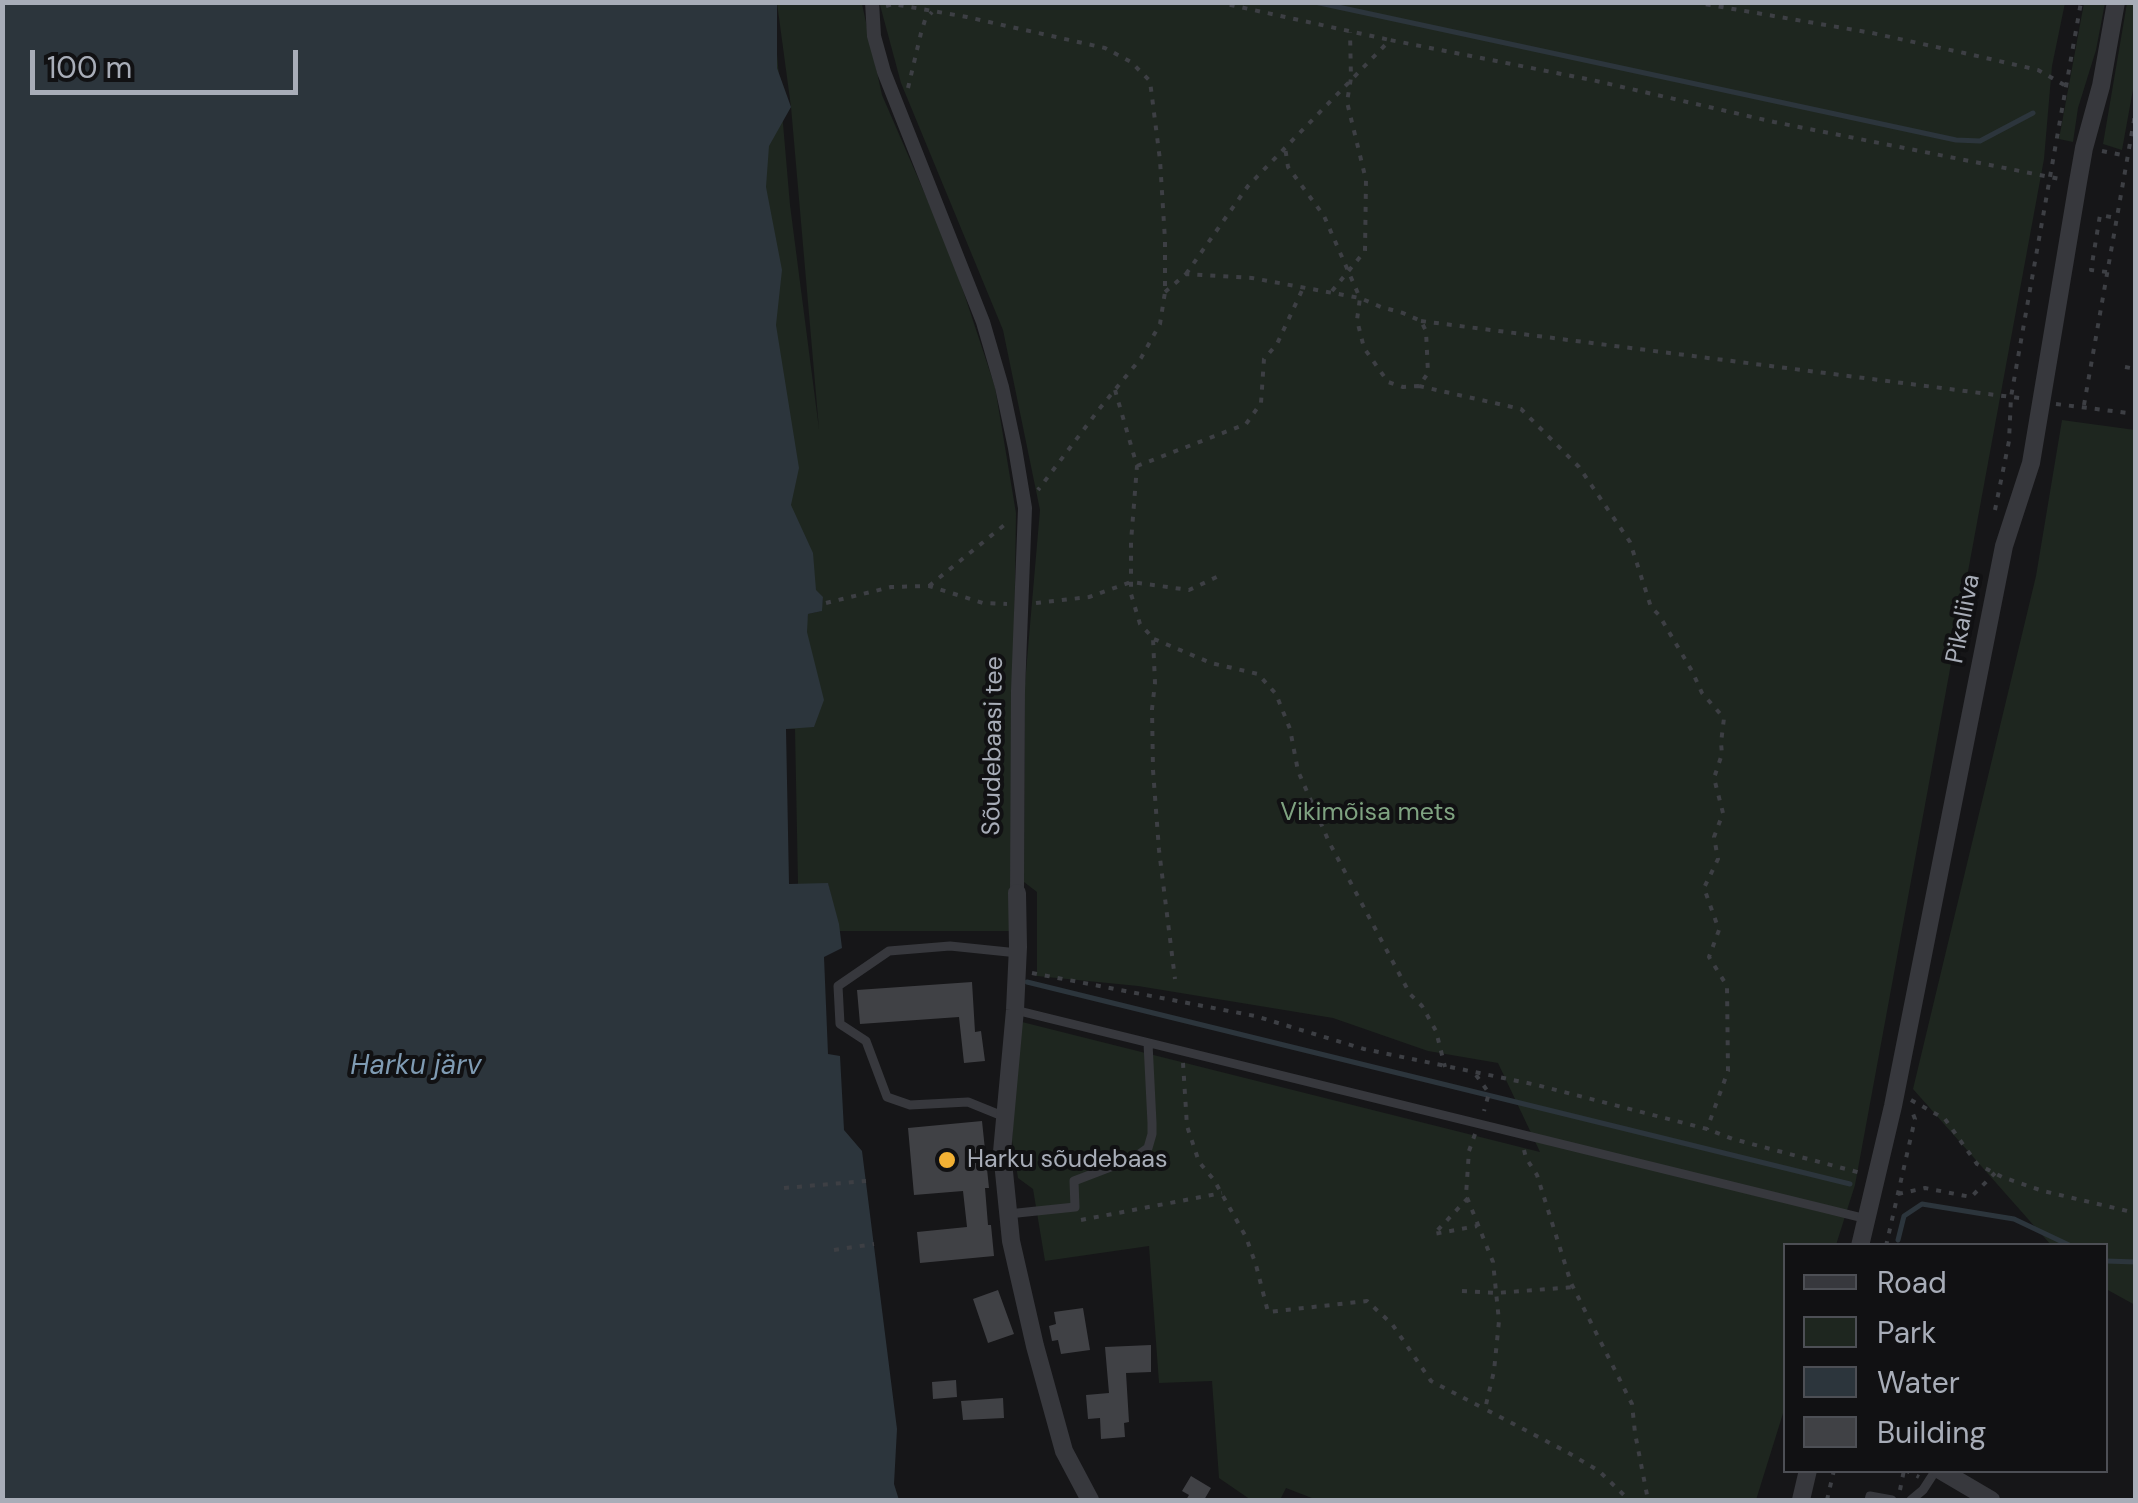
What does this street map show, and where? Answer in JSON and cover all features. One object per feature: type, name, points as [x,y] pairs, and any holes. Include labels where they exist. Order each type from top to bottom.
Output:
[{"type":"street","name":"Pikaliiva","points":[[1861,1243],[1893,1106],[2004,546],[2031,463],[2084,148],[2102,86],[2116,2]]},
{"type":"street","name":"Sõudebaasi tee","points":[[872,7],[879,54],[983,322],[1002,387],[1025,508],[1018,691],[1018,962],[1002,1152],[1011,1241],[1035,1346],[1064,1450],[1090,1500]]},
{"type":"street","points":[[1801,1500],[1807,1473]]},
{"type":"street","points":[[1943,1473],[1991,1500]]},
{"type":"lane","points":[[1005,1117],[968,1102],[910,1104],[887,1097],[866,1041],[840,1024],[838,986],[888,951],[950,946],[1018,962]]},
{"type":"lane","points":[[1015,1010],[1867,1218]]},
{"type":"lane","points":[[1008,1214],[1075,1207],[1074,1181],[1134,1158],[1148,1148],[1152,1122],[1148,1043]]},
{"type":"lane","points":[[1911,1500],[1936,1473]]},
{"type":"lane","points":[[1869,1500],[1870,1496],[1895,1500]]},
{"type":"path","points":[[1217,2],[1774,122],[2078,182]]},
{"type":"path","points":[[1693,2],[1964,53],[2038,70],[2066,86]]},
{"type":"path","points":[[2011,397],[2081,2]]},
{"type":"path","points":[[872,7],[894,3],[1033,31],[1106,48],[1131,62],[1150,81],[1164,214],[1165,292],[1160,324],[1141,358],[1025,508],[929,586]]},
{"type":"path","points":[[901,115],[920,33],[932,12]]},
{"type":"path","points":[[1332,291],[1365,250],[1366,180],[1347,102],[1350,32]]},
{"type":"path","points":[[1165,292],[1186,274],[1248,186],[1390,40]]},
{"type":"path","points":[[2084,408],[2136,109]]},
{"type":"path","points":[[1285,148],[1288,167],[1324,216],[1348,270],[1360,298],[1357,320],[1364,348],[1388,382],[1521,409],[1579,466],[1630,542],[1651,608],[1702,693],[1724,718],[1722,754],[1714,778],[1723,813],[1714,837],[1718,860],[1704,888],[1719,930],[1710,957],[1728,986],[1728,1071],[1707,1129]]},
{"type":"path","points":[[2126,165],[2136,166]]},
{"type":"path","points":[[2107,272],[2090,270],[2100,215],[2116,218]]},
{"type":"path","points":[[1186,274],[1252,278],[1332,291],[1421,321],[2136,414]]},
{"type":"path","points":[[1136,466],[1246,424],[1260,402],[1264,359],[1277,344],[1304,286]]},
{"type":"path","points":[[1419,386],[1428,373],[1426,331],[1421,321]]},
{"type":"path","points":[[2125,367],[2136,369]]},
{"type":"path","points":[[1115,390],[1136,466],[1131,582],[1140,624],[1153,638],[1211,663],[1258,674],[1276,694],[1290,730],[1298,771],[1329,842],[1410,994],[1436,1031],[1445,1067]]},
{"type":"path","points":[[826,603],[891,587],[929,586],[983,603],[1022,605],[1089,596],[1131,582],[1189,590],[1220,575]]},
{"type":"path","points":[[1153,638],[1153,770],[1175,979]]},
{"type":"path","points":[[1018,962],[1118,992],[1255,1016],[1364,1049],[1537,1086],[1861,1173]]},
{"type":"path","points":[[1183,1051],[1187,1126],[1199,1162],[1222,1193],[1246,1237],[1268,1312],[1366,1302],[1392,1324],[1432,1381],[1599,1471],[1628,1500]]},
{"type":"path","points":[[1475,1074],[1488,1096]]},
{"type":"path","points":[[1907,1097],[1944,1118],[1977,1164],[1994,1173],[2043,1191],[2136,1213]]},
{"type":"path","points":[[1480,1123],[1469,1150],[1468,1198],[1494,1262],[1499,1321],[1485,1410]]},
{"type":"path","points":[[1520,1134],[1574,1287],[1632,1404],[1648,1500]]},
{"type":"path","points":[[1898,1194],[1925,1188],[1971,1197],[1994,1173]]},
{"type":"path","points":[[784,1188],[866,1181]]},
{"type":"path","points":[[1075,1207],[1081,1221],[1222,1193]]},
{"type":"path","points":[[1468,1198],[1434,1234],[1477,1226]]},
{"type":"path","points":[[834,1250],[874,1244]]},
{"type":"path","points":[[1462,1291],[1574,1287]]},
{"type":"path","points":[[1827,1500],[1833,1473]]},
{"type":"path","points":[[1895,1500],[1903,1473]]},
{"type":"green space","name":"Vikimõisa mets","points":[[777,3],[2065,3],[2052,66],[2044,159],[1855,1185],[1837,1243],[1783,1243],[1783,1413],[1756,1500],[1317,1500],[1286,1488],[1280,1500],[1251,1500],[1219,1478],[1212,1381],[1159,1383],[1149,1246],[1045,1261],[1033,1189],[1018,1178],[1012,1140],[1022,1022],[1540,1152],[1498,1063],[1428,1051],[1333,1018],[1138,986],[1037,976],[1037,892],[1024,882],[1025,683],[1040,510],[1003,330],[901,83],[880,5],[862,4],[882,95],[951,254],[995,387],[1016,513],[1010,931],[839,931],[828,884],[798,884],[795,729],[786,729],[808,614],[821,611],[823,598],[736,570],[773,7],[790,205],[819,429],[791,107]]},
{"type":"green space","points":[[2084,3],[2105,3],[2073,142],[2059,139]]},
{"type":"green space","points":[[2127,3],[2135,3],[2136,73],[2122,150],[2103,144]]},
{"type":"green space","points":[[2062,420],[2135,430],[2135,1305],[2108,1290],[2108,1243],[2049,1243],[1913,1089],[2036,576]]},
{"type":"water","name":"Harku järv","points":[[3,2],[777,3],[777,68],[791,107],[769,146],[766,187],[782,270],[776,325],[799,468],[791,505],[813,553],[816,590],[823,597],[822,611],[808,614],[807,632],[824,700],[814,727],[786,729],[789,884],[828,883],[839,924],[842,948],[824,957],[828,1054],[840,1056],[844,1130],[862,1151],[897,1429],[894,1484],[899,1500],[3,1500]]},
{"type":"building","points":[[972,982],[975,1032],[981,1031],[985,1061],[964,1063],[959,1017],[860,1024],[857,990]]},
{"type":"building","points":[[982,1121],[989,1188],[985,1188],[988,1225],[994,1256],[920,1263],[917,1232],[967,1227],[963,1191],[914,1195],[908,1128]]},
{"type":"building","points":[[998,1290],[1014,1334],[988,1343],[973,1299]]},
{"type":"building","points":[[1083,1308],[1090,1350],[1061,1354],[1058,1340],[1052,1341],[1049,1326],[1056,1324],[1054,1312]]},
{"type":"building","points":[[1151,1345],[1151,1372],[1126,1373],[1129,1422],[1124,1423],[1125,1437],[1101,1439],[1100,1418],[1088,1419],[1086,1395],[1109,1393],[1105,1347]]},
{"type":"building","points":[[956,1380],[957,1397],[933,1399],[932,1382]]},
{"type":"building","points":[[1003,1398],[1004,1418],[963,1420],[961,1401]]},
{"type":"building","points":[[1191,1476],[1211,1488],[1204,1500],[1186,1500],[1189,1495],[1182,1491]]},
{"type":"waterway","points":[[1315,2],[1956,140],[1980,141],[2033,113]]},
{"type":"waterway","points":[[1027,982],[1850,1184]]},
{"type":"waterway","points":[[1898,1240],[1904,1216],[1922,1204],[2014,1219],[2065,1243]]},
{"type":"waterway","points":[[2108,1261],[2136,1262]]},
{"type":"place","name":"Harku sõudebaas","points":[[947,1160]]}]
